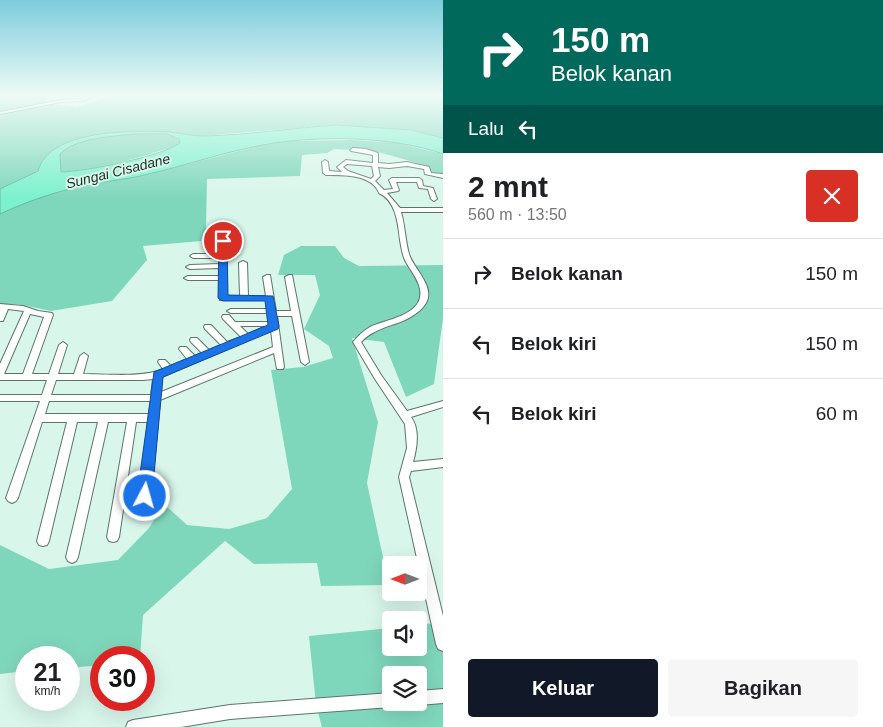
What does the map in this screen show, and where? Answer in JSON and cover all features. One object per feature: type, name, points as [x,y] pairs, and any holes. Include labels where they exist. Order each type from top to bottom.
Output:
[{"type":"street","points":[[353,150],[376,154],[377,176],[372,181]]},
{"type":"street","points":[[326,162],[326,173],[353,174]]},
{"type":"street","points":[[443,176],[428,174],[427,168],[418,165],[375,165],[346,162],[340,167],[344,171],[372,181],[399,210],[406,255],[419,277],[423,292],[422,303],[411,315],[372,329],[361,336],[357,342],[378,377],[410,422],[412,448],[404,477],[443,644]]},
{"type":"street","points":[[381,192],[396,190],[392,180],[419,180],[421,187],[430,188],[434,199]]},
{"type":"street","points":[[434,199],[443,200]]},
{"type":"street","points":[[428,209],[434,199]]},
{"type":"street","points":[[399,210],[443,210]]},
{"type":"street","points":[[223,241],[223,298],[270,298]]},
{"type":"street","points":[[193,256],[223,256]]},
{"type":"street","points":[[243,263],[244,298]]},
{"type":"street","points":[[190,267],[223,266]]},
{"type":"street","points":[[289,277],[305,362]]},
{"type":"street","points":[[188,278],[223,278]]},
{"type":"street","points":[[266,278],[280,367]]},
{"type":"street","points":[[0,319],[3,306],[28,310],[48,315],[49,317],[26,377]]},
{"type":"street","points":[[28,310],[0,376],[143,377],[158,375],[274,326]]},
{"type":"street","points":[[247,338],[233,324],[228,314],[296,313]]},
{"type":"street","points":[[233,324],[274,326]]},
{"type":"street","points":[[208,327],[226,346]]},
{"type":"street","points":[[194,340],[207,354]]},
{"type":"street","points":[[12,498],[63,346]]},
{"type":"street","points":[[183,349],[193,360]]},
{"type":"street","points":[[0,398],[155,398],[277,349]]},
{"type":"street","points":[[78,377],[84,356]]},
{"type":"street","points":[[162,362],[169,370]]},
{"type":"street","points":[[145,496],[158,375]]},
{"type":"street","points":[[405,415],[443,404]]},
{"type":"street","points":[[39,418],[153,418]]},
{"type":"street","points":[[43,541],[73,418]]},
{"type":"street","points":[[72,557],[104,418]]},
{"type":"street","points":[[113,537],[132,418]]},
{"type":"street","points":[[407,467],[443,463]]},
{"type":"street","points":[[427,697],[443,696]]},
{"type":"street","points":[[133,727],[230,712],[382,701]]},
{"type":"shaded area","points":[[0,130],[277,130],[202,136],[170,132],[125,132],[60,145],[38,171],[0,189]]},
{"type":"shaded area","points":[[411,130],[443,130],[443,138]]},
{"type":"shaded area","points":[[167,134],[179,140],[180,143],[170,148],[123,162],[61,172],[60,154],[67,148],[85,140],[106,136]]},
{"type":"shaded area","points":[[353,140],[398,143],[443,154],[443,178],[437,178],[424,165],[375,151],[334,149],[327,153],[302,155],[300,176],[207,179],[206,229],[201,241],[143,246],[147,260],[112,301],[51,311],[17,304],[0,304],[0,214],[33,199],[91,184],[149,174],[262,145],[285,141]]},
{"type":"shaded area","points":[[301,246],[335,246],[344,258],[359,266],[443,265],[443,318],[434,384],[406,397],[384,342],[352,338],[378,422],[367,483],[383,556],[382,585],[321,586],[317,563],[254,564],[225,541],[143,615],[141,646],[90,646],[90,666],[80,667],[80,646],[15,646],[15,672],[0,674],[0,545],[49,569],[118,560],[149,528],[164,504],[187,525],[229,529],[267,518],[292,489],[271,370],[303,367],[333,358],[329,346],[304,329],[320,295],[315,275],[278,275],[284,255]]},
{"type":"shaded area","points":[[441,622],[443,629],[443,727],[322,727],[316,705],[309,636],[382,629],[382,656],[427,656],[427,624]]},
{"type":"water","name":"Sungai Cisadane","points":[[282,130],[411,130],[443,138],[443,154],[401,144],[354,139],[283,142],[234,151],[142,176],[57,192],[0,214],[0,189],[38,171],[45,157],[58,147],[75,140],[94,135],[135,131],[169,132],[195,136]],"holes":[[[136,134],[167,134],[179,139],[180,143],[170,148],[140,158],[88,169],[61,172],[60,154],[75,144],[85,141]]]},
{"type":"route","points":[[145,496],[158,375],[274,326],[270,298],[223,298],[223,241]]}]
